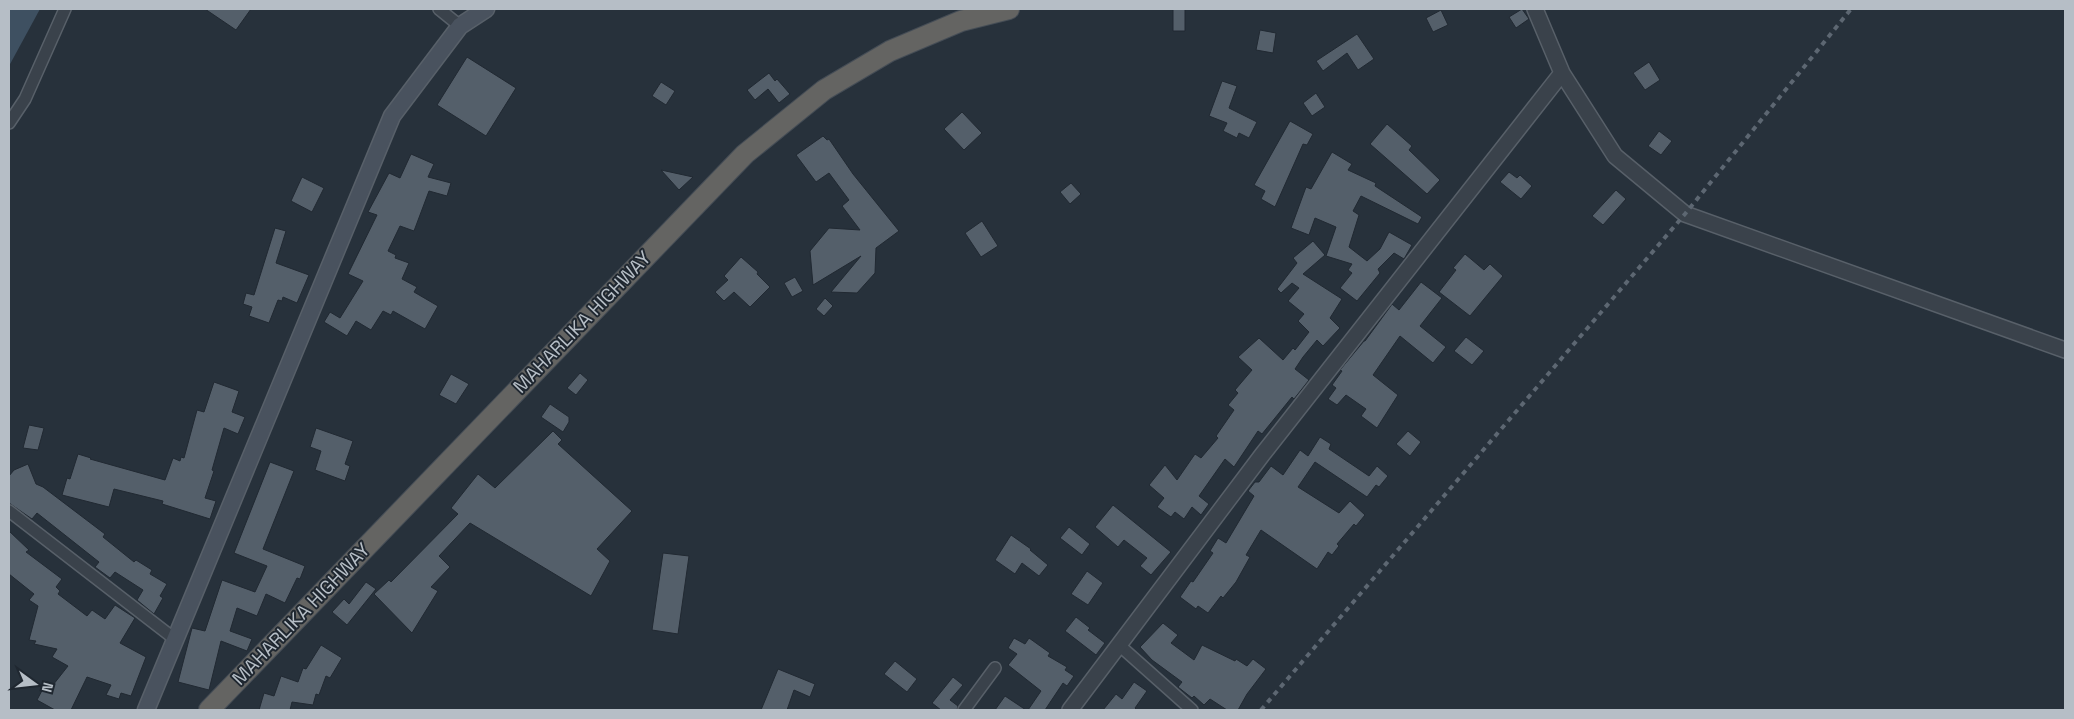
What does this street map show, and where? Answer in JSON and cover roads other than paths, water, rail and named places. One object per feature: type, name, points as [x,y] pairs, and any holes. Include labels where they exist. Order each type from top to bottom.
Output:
[{"type":"highway","name":"MAHARLIKA HIGHWAY","points":[[208,710],[745,154],[824,90],[890,51],[961,22],[1009,9]]},
{"type":"main road","points":[[146,710],[392,116],[460,26],[486,9]]},
{"type":"street","points":[[9,123],[25,99],[65,9]]},
{"type":"street","points":[[439,9],[460,26]]},
{"type":"street","points":[[1535,9],[1562,73],[1615,156],[1685,214],[2065,350]]},
{"type":"street","points":[[1070,710],[1262,455],[1562,73]]},
{"type":"street","points":[[9,510],[176,640]]},
{"type":"street","points":[[1120,645],[1192,710]]},
{"type":"street","points":[[964,710],[995,668]]},
{"type":"water","points":[[9,9],[40,9],[9,66]]},
{"type":"railway","points":[[1261,710],[1685,214],[1851,9]]}]
